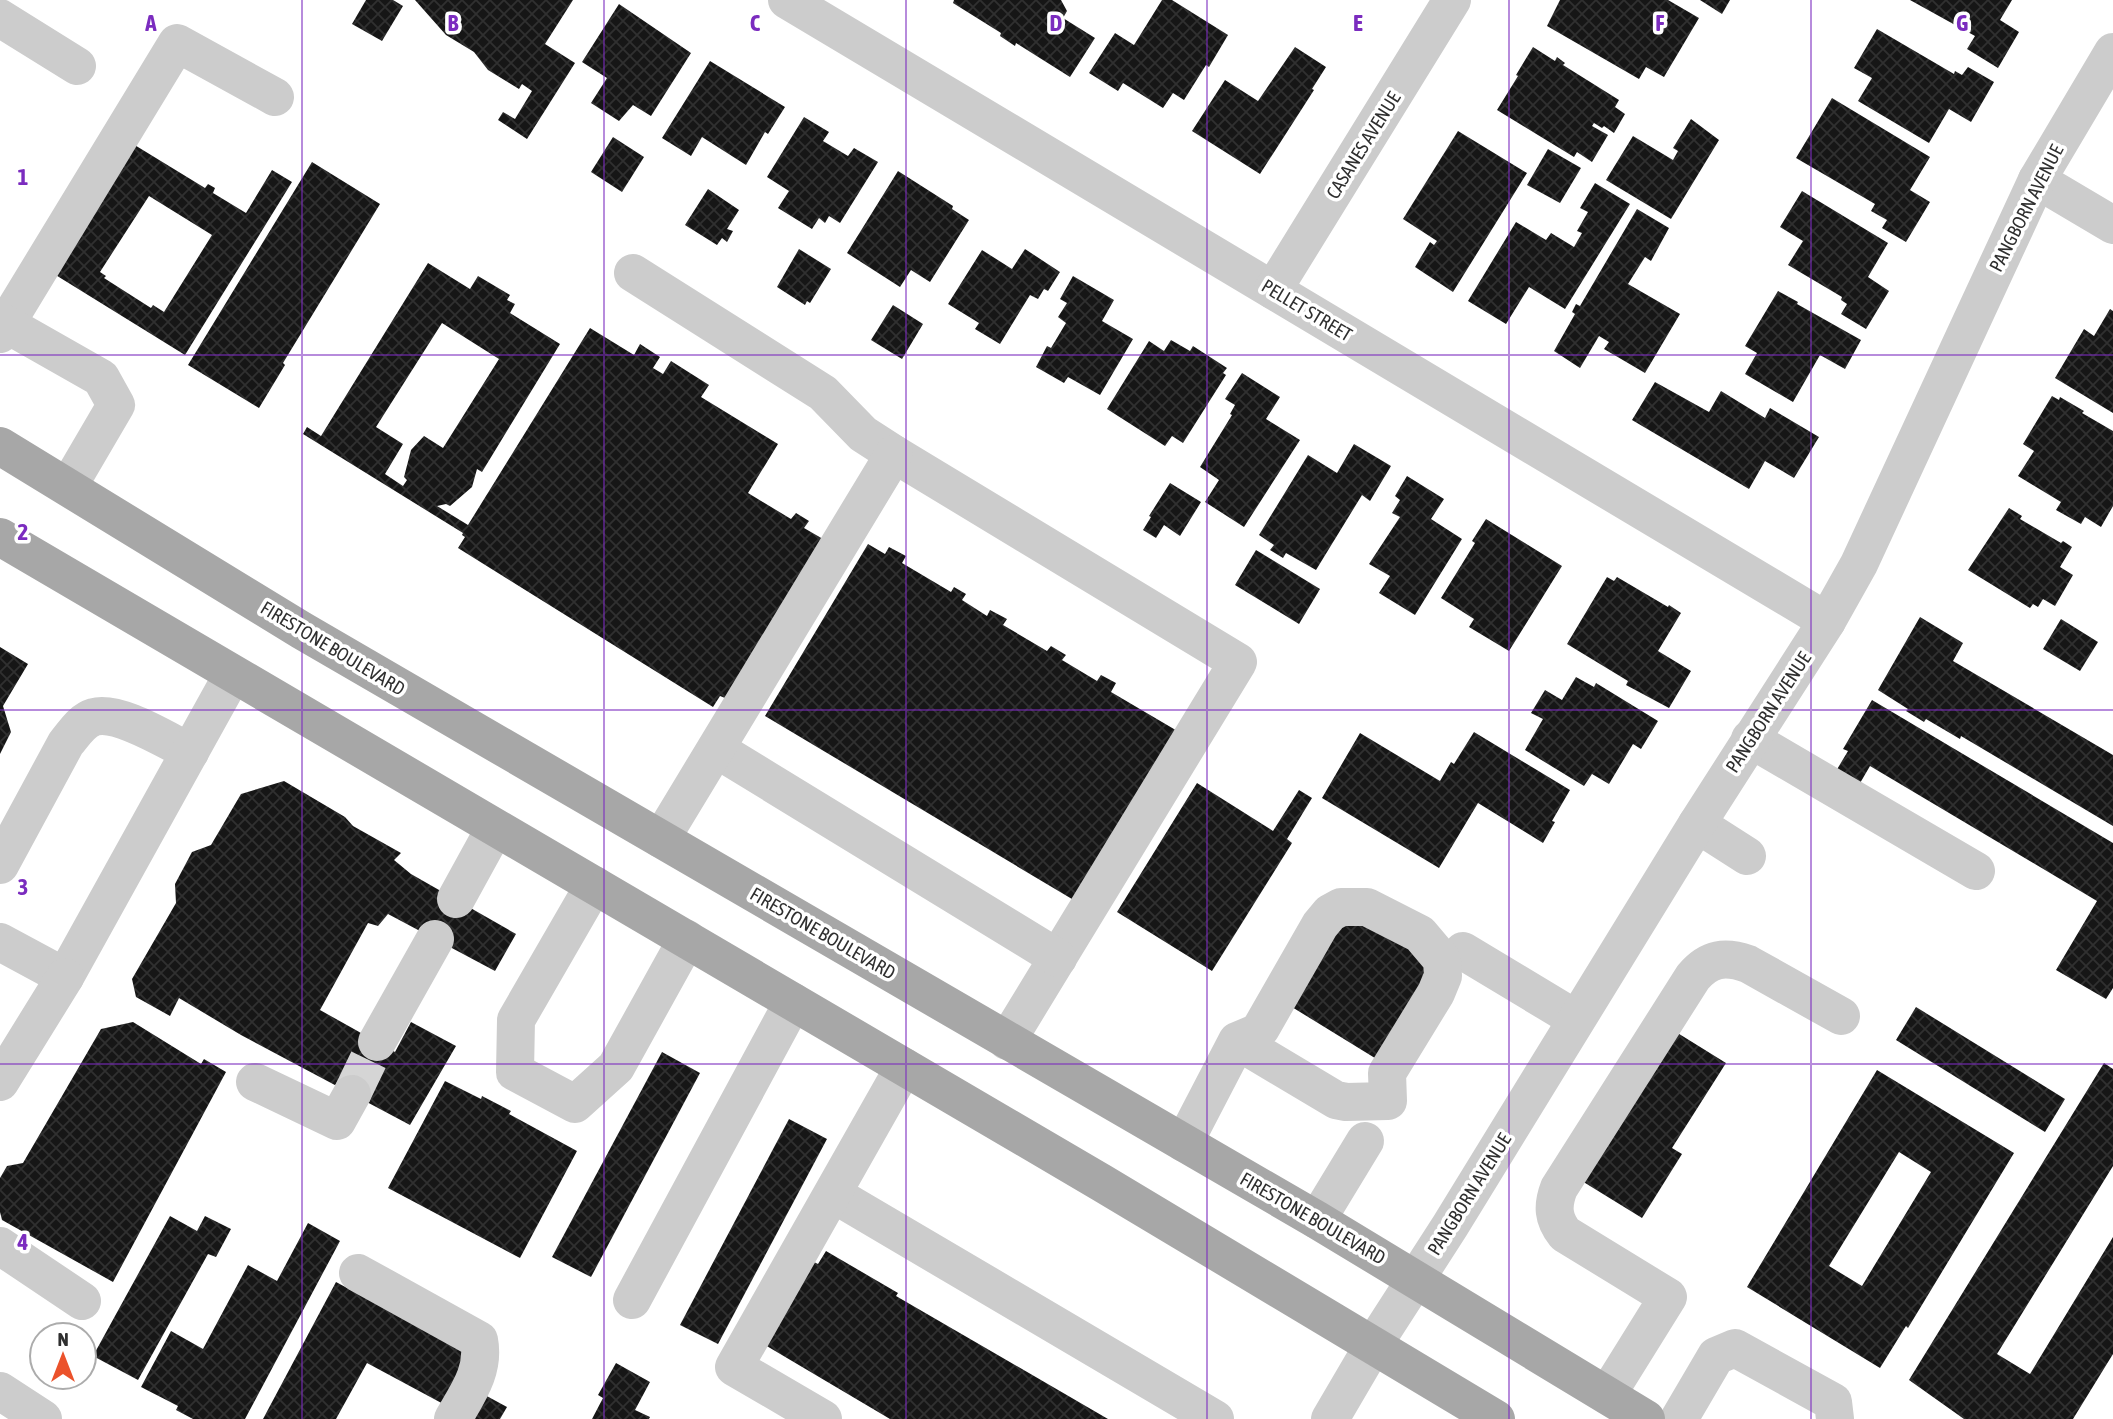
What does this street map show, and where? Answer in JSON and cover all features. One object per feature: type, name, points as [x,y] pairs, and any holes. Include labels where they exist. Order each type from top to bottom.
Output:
[{"type":"main road","name":"FIRESTONE BOULEVARD","points":[[0,446],[301,630],[1317,1220],[1646,1419]]},
{"type":"main road","points":[[0,537],[1374,1344],[1496,1419]]},
{"type":"street","name":"PELLET STREET","points":[[787,0],[837,13],[1273,290],[1826,621]]},
{"type":"street","name":"CASANES AVENUE","points":[[1273,290],[1452,0]]},
{"type":"street","points":[[0,18],[77,66]]},
{"type":"street","points":[[68,487],[116,405],[101,378],[3,329],[177,44],[275,97]]},
{"type":"street","name":"PANGBORN AVENUE","points":[[1331,1419],[1374,1344],[1859,564],[2037,180],[2113,52]]},
{"type":"street","points":[[2037,180],[2113,225]]},
{"type":"street","points":[[633,273],[823,393],[863,434],[894,454],[1238,662],[1007,1041]]},
{"type":"street","points":[[661,839],[894,454]]},
{"type":"street","points":[[0,1082],[65,977],[233,674]]},
{"type":"street","points":[[0,865],[66,743],[79,726],[92,717],[107,716],[127,722],[190,752]]},
{"type":"street","points":[[1751,738],[1976,871]]},
{"type":"street","points":[[716,749],[1058,958]]},
{"type":"street","points":[[1697,824],[1746,856]]},
{"type":"street","points":[[456,899],[495,828]]},
{"type":"street","points":[[594,885],[516,1020],[515,1072],[575,1104],[616,1067],[687,939]]},
{"type":"street","points":[[1184,1143],[1237,1041],[1261,1028],[1320,925],[1330,914],[1341,907],[1367,907],[1420,934],[1442,960],[1443,976],[1436,993],[1387,1073],[1388,1101],[1336,1100],[1237,1041]]},
{"type":"street","points":[[377,1042],[435,939]]},
{"type":"street","points":[[0,942],[65,977]]},
{"type":"street","points":[[1463,951],[1576,1019]]},
{"type":"street","points":[[1608,1395],[1668,1297],[1566,1234],[1554,1213],[1559,1188],[1702,965],[1716,959],[1732,958],[1748,964],[1841,1016]]},
{"type":"street","points":[[632,1300],[793,1002]]},
{"type":"street","points":[[823,1419],[734,1367],[904,1067]]},
{"type":"street","points":[[255,1082],[337,1121],[352,1094]]},
{"type":"street","points":[[1317,1220],[1365,1141]]},
{"type":"street","points":[[833,1194],[1215,1419]]},
{"type":"street","points":[[0,1246],[82,1301]]},
{"type":"street","points":[[358,1273],[479,1340],[482,1353],[480,1370],[453,1419]]},
{"type":"street","points":[[1679,1419],[1716,1356],[1735,1348],[1833,1402],[1835,1419]]},
{"type":"street","points":[[0,1391],[43,1419]]},
{"type":"building","points":[[366,0],[393,0],[403,6],[382,41],[352,24]]},
{"type":"building","points":[[415,0],[573,0],[545,44],[575,63],[527,139],[498,120],[503,112],[515,119],[532,91],[522,84],[519,89],[488,70],[474,52],[446,35]]},
{"type":"building","points":[[954,0],[1061,0],[1067,11],[1063,18],[1095,38],[1070,77],[1016,43],[1015,46],[1000,36],[1001,33],[953,3]]},
{"type":"building","points":[[1162,0],[1172,0],[1228,35],[1209,67],[1206,65],[1184,100],[1173,93],[1163,108],[1123,83],[1118,91],[1089,73],[1115,33],[1134,45]]},
{"type":"building","points":[[1560,0],[1668,0],[1699,18],[1664,77],[1646,67],[1639,79],[1547,26]]},
{"type":"building","points":[[1700,0],[1730,0],[1722,14]]},
{"type":"building","points":[[1910,0],[2012,0],[2000,20],[2019,32],[1998,68],[1967,49],[1975,36]]},
{"type":"building","points":[[619,4],[691,53],[651,116],[633,105],[619,121],[591,103],[607,78],[582,62]]},
{"type":"building","points":[[1877,29],[1954,74],[1955,71],[1962,75],[1968,67],[1994,82],[1971,122],[1949,109],[1929,143],[1858,101],[1872,78],[1854,68]]},
{"type":"building","points":[[1295,47],[1326,67],[1260,174],[1192,131],[1225,80],[1258,101]]},
{"type":"building","points":[[1533,47],[1555,61],[1557,57],[1565,63],[1563,65],[1619,100],[1615,107],[1625,114],[1614,133],[1604,126],[1602,128],[1594,123],[1592,126],[1608,135],[1592,162],[1577,152],[1574,157],[1497,110]]},
{"type":"building","points":[[710,61],[785,107],[768,134],[765,132],[746,165],[702,137],[691,156],[662,138]]},
{"type":"building","points":[[1832,98],[1930,157],[1910,190],[1930,202],[1906,242],[1882,228],[1887,220],[1871,211],[1875,204],[1796,158]]},
{"type":"building","points":[[804,117],[829,132],[823,141],[848,156],[854,148],[878,162],[840,223],[829,216],[825,223],[819,218],[812,229],[778,208],[789,191],[767,177]]},
{"type":"building","points":[[1691,119],[1719,140],[1671,219],[1606,180],[1633,136],[1673,160],[1678,151],[1673,148]]},
{"type":"building","points":[[1458,131],[1527,173],[1453,292],[1415,267],[1430,242],[1434,245],[1437,241],[1403,219]]},
{"type":"building","points":[[613,137],[644,157],[622,192],[591,172]]},
{"type":"building","points":[[133,144],[205,188],[208,184],[215,188],[213,193],[246,213],[272,170],[292,182],[185,355],[54,274]],"holes":[[[149,196],[212,235],[164,312],[153,305],[151,308],[104,278],[106,276],[100,272]]]},
{"type":"building","points":[[1548,149],[1581,168],[1560,203],[1527,185]]},
{"type":"building","points":[[312,162],[380,204],[283,363],[285,365],[259,408],[188,365]]},
{"type":"building","points":[[898,171],[953,206],[952,209],[969,220],[930,282],[911,270],[900,287],[847,253]]},
{"type":"building","points":[[1595,183],[1630,204],[1565,309],[1529,287],[1506,324],[1468,301],[1516,222],[1546,240],[1551,233],[1574,247],[1582,233],[1577,231],[1588,212],[1580,208]]},
{"type":"building","points":[[708,189],[739,210],[727,229],[733,231],[727,242],[722,238],[717,245],[685,225]]},
{"type":"building","points":[[1802,191],[1888,243],[1868,277],[1889,291],[1866,329],[1841,314],[1847,304],[1841,300],[1842,297],[1788,265],[1803,241],[1780,227]]},
{"type":"building","points":[[1637,209],[1669,228],[1651,261],[1645,257],[1628,284],[1680,314],[1645,373],[1604,349],[1609,342],[1599,336],[1580,368],[1554,351],[1575,314],[1572,312],[1576,304],[1580,306]]},
{"type":"building","points":[[799,249],[831,269],[810,303],[807,301],[805,305],[777,287]]},
{"type":"building","points":[[1025,249],[1060,272],[1048,291],[1044,289],[1038,299],[1030,295],[1000,344],[975,329],[979,323],[948,304],[982,250],[1012,269]]},
{"type":"building","points":[[428,263],[470,289],[478,276],[510,295],[507,300],[515,304],[510,313],[560,344],[482,472],[477,469],[472,487],[450,506],[437,506],[468,525],[590,328],[634,355],[640,344],[660,357],[653,368],[663,374],[671,361],[709,385],[701,397],[778,444],[748,493],[791,519],[796,513],[809,521],[804,528],[823,539],[725,698],[720,696],[713,707],[458,548],[465,537],[463,533],[303,434],[307,427],[321,436]],"holes":[[[442,323],[499,359],[443,448],[424,436],[411,450],[404,477],[407,480],[403,486],[385,474],[403,444],[376,427]]]},
{"type":"building","points":[[1073,276],[1114,300],[1102,321],[1133,339],[1100,395],[1068,377],[1064,383],[1036,367],[1047,346],[1051,348],[1066,323],[1058,317],[1067,303],[1060,299]]},
{"type":"building","points":[[1778,291],[1861,340],[1845,369],[1820,355],[1793,402],[1745,374],[1757,353],[1745,346]]},
{"type":"building","points":[[893,305],[923,324],[902,359],[871,340]]},
{"type":"building","points":[[2110,309],[2113,311],[2113,413],[2055,378],[2084,329],[2094,336]]},
{"type":"building","points":[[1171,340],[1190,351],[1193,346],[1227,368],[1223,373],[1226,375],[1183,443],[1172,436],[1165,446],[1107,409],[1149,341],[1164,351]]},
{"type":"building","points":[[1242,373],[1280,397],[1266,419],[1300,440],[1244,527],[1205,502],[1219,480],[1200,467],[1232,415],[1230,414],[1235,405],[1225,399]]},
{"type":"building","points":[[1655,382],[1709,412],[1721,391],[1765,418],[1770,408],[1819,437],[1794,478],[1765,461],[1749,489],[1632,420]]},
{"type":"building","points":[[2052,396],[2059,400],[2060,397],[2113,431],[2113,506],[2101,527],[2085,517],[2081,524],[2056,510],[2061,502],[2018,476],[2034,451],[2023,444]]},
{"type":"building","points":[[1354,444],[1391,466],[1370,501],[1362,495],[1316,570],[1286,553],[1283,558],[1270,550],[1274,545],[1259,535],[1308,455],[1337,473]]},
{"type":"building","points":[[1407,476],[1444,499],[1431,519],[1462,539],[1415,615],[1379,593],[1390,576],[1369,564],[1400,517],[1392,513],[1400,500],[1395,496]]},
{"type":"building","points":[[1170,483],[1201,502],[1180,536],[1164,525],[1156,538],[1143,530]]},
{"type":"building","points":[[2009,508],[2022,516],[2020,519],[2072,547],[2060,567],[2073,575],[2055,606],[2043,599],[2038,607],[2033,604],[2030,608],[1968,570]]},
{"type":"building","points":[[1486,519],[1562,566],[1509,651],[1469,627],[1474,619],[1441,598],[1475,543],[1472,541]]},
{"type":"building","points":[[868,544],[885,554],[889,547],[906,556],[902,563],[951,592],[954,587],[966,594],[962,600],[987,616],[990,610],[1007,619],[1003,625],[1047,651],[1051,646],[1066,655],[1062,660],[1097,681],[1101,675],[1116,683],[1111,692],[1179,732],[1077,902],[765,716]]},
{"type":"building","points":[[1256,550],[1320,589],[1299,624],[1235,585]]},
{"type":"building","points":[[1607,577],[1614,581],[1617,577],[1681,613],[1658,651],[1691,671],[1669,708],[1626,685],[1628,681],[1567,644]]},
{"type":"building","points":[[1920,617],[1963,643],[1953,661],[2113,755],[2113,826],[1961,736],[1960,739],[1926,719],[1924,722],[1878,690]]},
{"type":"building","points":[[2061,619],[2098,642],[2080,671],[2043,649]]},
{"type":"building","points":[[0,647],[28,664],[3,706],[11,732],[0,754]]},
{"type":"building","points":[[1576,677],[1594,687],[1596,683],[1658,721],[1641,749],[1633,744],[1609,784],[1592,774],[1584,786],[1525,750],[1543,719],[1531,713],[1545,690],[1562,700]]},
{"type":"building","points":[[1872,700],[2113,843],[2113,988],[2106,999],[2056,970],[2097,901],[1870,766],[1856,790],[1833,776],[1848,751],[1843,749]]},
{"type":"building","points":[[1474,732],[1570,790],[1543,843],[1478,803],[1439,868],[1322,798],[1360,733],[1440,781]]},
{"type":"building","points":[[284,781],[345,817],[353,826],[401,853],[394,860],[411,874],[516,934],[495,971],[388,914],[378,926],[368,923],[320,1010],[395,1052],[411,1022],[456,1046],[410,1125],[241,1035],[179,998],[170,1016],[136,997],[132,979],[176,903],[175,884],[192,852],[211,845],[241,794]]},
{"type":"building","points":[[1197,783],[1273,831],[1299,790],[1312,798],[1287,839],[1292,843],[1212,971],[1117,912]]},
{"type":"building","points":[[1343,917],[1357,926],[1360,923],[1432,961],[1383,1063],[1287,1004]]},
{"type":"building","points":[[1916,1007],[2065,1099],[2045,1132],[1896,1040]]},
{"type":"building","points":[[133,1022],[201,1064],[204,1059],[226,1072],[113,1282],[2,1220],[0,1178],[7,1166],[23,1163],[101,1029]]},
{"type":"building","points":[[1676,1032],[1726,1063],[1672,1148],[1682,1154],[1642,1218],[1577,1178]]},
{"type":"building","points":[[662,1052],[700,1073],[591,1277],[552,1257]]},
{"type":"building","points":[[2104,1063],[2113,1069],[2113,1166],[1997,1354],[2030,1374],[2113,1237],[2113,1354],[2073,1419],[1964,1419],[1909,1380]]},
{"type":"building","points":[[1877,1070],[2014,1153],[1908,1328],[1906,1326],[1880,1368],[1747,1287]],"holes":[[[1899,1152],[1931,1172],[1862,1286],[1829,1266]]]},
{"type":"building","points":[[445,1081],[511,1111],[509,1114],[577,1151],[520,1258],[388,1188]]},
{"type":"building","points":[[789,1119],[827,1139],[718,1344],[680,1325]]},
{"type":"building","points":[[170,1216],[197,1231],[205,1216],[231,1229],[216,1257],[208,1254],[138,1380],[98,1359],[98,1347]]},
{"type":"building","points":[[308,1223],[340,1241],[245,1419],[193,1419],[176,1410],[178,1406],[141,1387],[171,1331],[203,1349],[248,1265],[277,1281]]},
{"type":"building","points":[[826,1251],[898,1293],[896,1296],[1108,1419],[890,1419],[765,1345],[814,1262],[818,1264]]},
{"type":"building","points":[[336,1282],[474,1356],[447,1406],[367,1363],[336,1419],[263,1419]]},
{"type":"building","points":[[616,1363],[650,1382],[635,1410],[650,1417],[649,1419],[592,1419],[603,1398],[598,1395]]},
{"type":"building","points":[[483,1394],[507,1407],[500,1419],[473,1419]]},
{"type":"tunnel","points":[[352,1094],[377,1042]]}]
